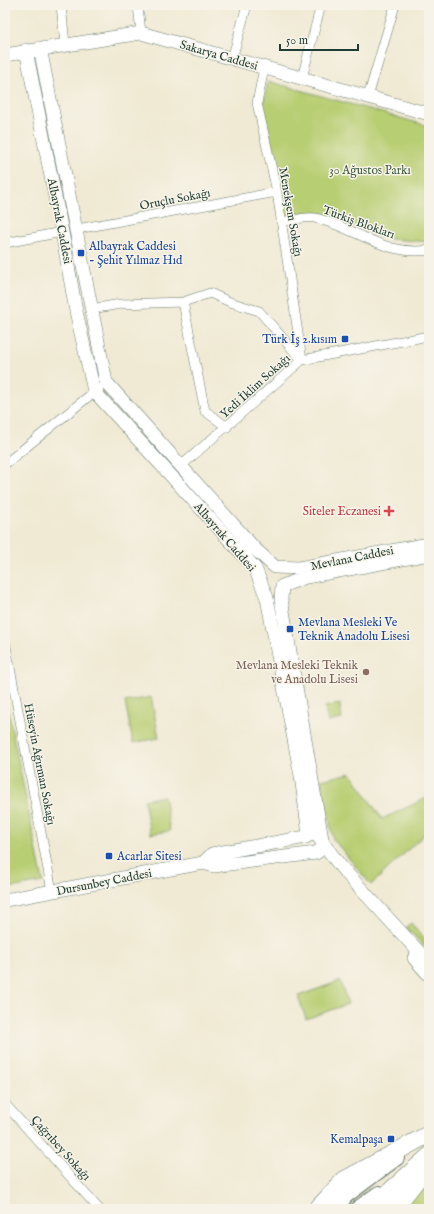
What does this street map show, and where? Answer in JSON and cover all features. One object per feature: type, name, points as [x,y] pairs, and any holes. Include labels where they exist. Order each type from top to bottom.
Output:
[{"type":"highway","points":[[317,1209],[344,1180],[429,1134]]},
{"type":"highway","points":[[370,1209],[429,1156]]},
{"type":"highway","points":[[394,1209],[406,1192],[429,1166]]},
{"type":"highway","points":[[320,1209],[344,1180]]},
{"type":"main road","points":[[335,1209],[346,1196],[429,1134]]},
{"type":"main road","points":[[357,1209],[429,1156]]},
{"type":"street","points":[[61,5],[65,44]]},
{"type":"street","points":[[138,5],[141,33]]},
{"type":"street","points":[[232,59],[247,5]]},
{"type":"street","points":[[302,78],[321,5]]},
{"type":"street","points":[[368,97],[395,5]]},
{"type":"street","name":"Sakarya Caddesi","points":[[5,55],[26,50],[141,33],[429,114]]},
{"type":"street","name":"Albayrak Caddesi","points":[[40,48],[77,229],[91,310],[106,382],[255,549],[275,567]]},
{"type":"street","name":"Albayrak Caddesi","points":[[26,50],[76,311],[94,391],[253,566],[262,582],[267,598],[295,745],[307,836]]},
{"type":"street","name":"Menekşem Sokağı","points":[[264,68],[257,103],[277,192],[302,360]]},
{"type":"street","name":"Oruçlu Sokağı","points":[[77,229],[277,192]]},
{"type":"street","name":"Türkiş Blokları","points":[[281,222],[314,218],[348,230],[380,245],[414,252],[429,250]]},
{"type":"street","points":[[5,243],[77,229]]},
{"type":"street","points":[[76,311],[91,310],[121,304],[183,302],[210,293],[230,302],[259,311],[302,360]]},
{"type":"street","points":[[183,302],[205,411],[226,428]]},
{"type":"street","name":"Yedi İklim Sokağı","points":[[180,466],[226,428],[302,360],[429,336]]},
{"type":"street","points":[[5,464],[106,382]]},
{"type":"street","points":[[170,475],[180,466]]},
{"type":"street","name":"Mevlana Caddesi","points":[[275,567],[299,568],[429,544]]},
{"type":"street","name":"Mevlana Caddesi","points":[[282,586],[306,577],[429,554]]},
{"type":"street","points":[[282,586],[276,590],[269,590],[262,582],[261,578],[264,571],[271,566],[279,568],[284,574],[285,578],[282,586],[281,599],[323,840],[323,848],[313,853]]},
{"type":"street","name":"Hüseyin Ağırman Sokağı","points":[[5,640],[52,891]]},
{"type":"street","name":"Dursunbey Caddesi","points":[[203,863],[212,854],[307,836],[318,835],[323,840]]},
{"type":"street","points":[[307,836],[304,846],[325,860],[429,975]]},
{"type":"street","points":[[323,840],[341,867],[429,963]]},
{"type":"street","name":"Dursunbey Caddesi","points":[[5,900],[203,863],[214,866],[313,853]]},
{"type":"street","name":"Çağrıbey Sokağı","points":[[5,1104],[99,1209]]},
{"type":"green space","name":"30 Ağustos Parkı","points":[[268,81],[429,126],[429,242],[390,239],[317,212],[283,215],[263,105]]},
{"type":"green space","points":[[151,697],[159,738],[133,743],[125,702]]},
{"type":"green space","points":[[340,704],[342,719],[328,722],[325,707]]},
{"type":"green space","points":[[5,705],[7,705],[43,882],[5,889]]},
{"type":"green space","points":[[351,773],[382,819],[429,797],[429,830],[371,885],[333,839],[321,780]]},
{"type":"green space","points":[[164,796],[170,831],[150,834],[144,800]]},
{"type":"green space","points":[[411,923],[429,943],[429,952],[406,927]]},
{"type":"green space","points":[[340,981],[348,1004],[306,1019],[298,996]]},
{"type":"green space","points":[[429,1182],[429,1209],[405,1209],[409,1198]]},
{"type":"place","name":"Albayrak Caddesi - Şehit Yılmaz Hıd","points":[[81,253]]},
{"type":"place","name":"Türk İş 2.kısım","points":[[345,339]]},
{"type":"place","name":"Siteler Eczanesi","points":[[389,511]]},
{"type":"place","name":"Mevlana Mesleki Ve Teknik Anadolu Lisesi","points":[[290,629]]},
{"type":"place","name":"Mevlana Mesleki Teknik ve Anadolu Lisesi","points":[[366,672]]},
{"type":"place","name":"Acarlar Sitesi","points":[[109,856]]},
{"type":"place","name":"Kemalpaşa","points":[[391,1139]]}]
